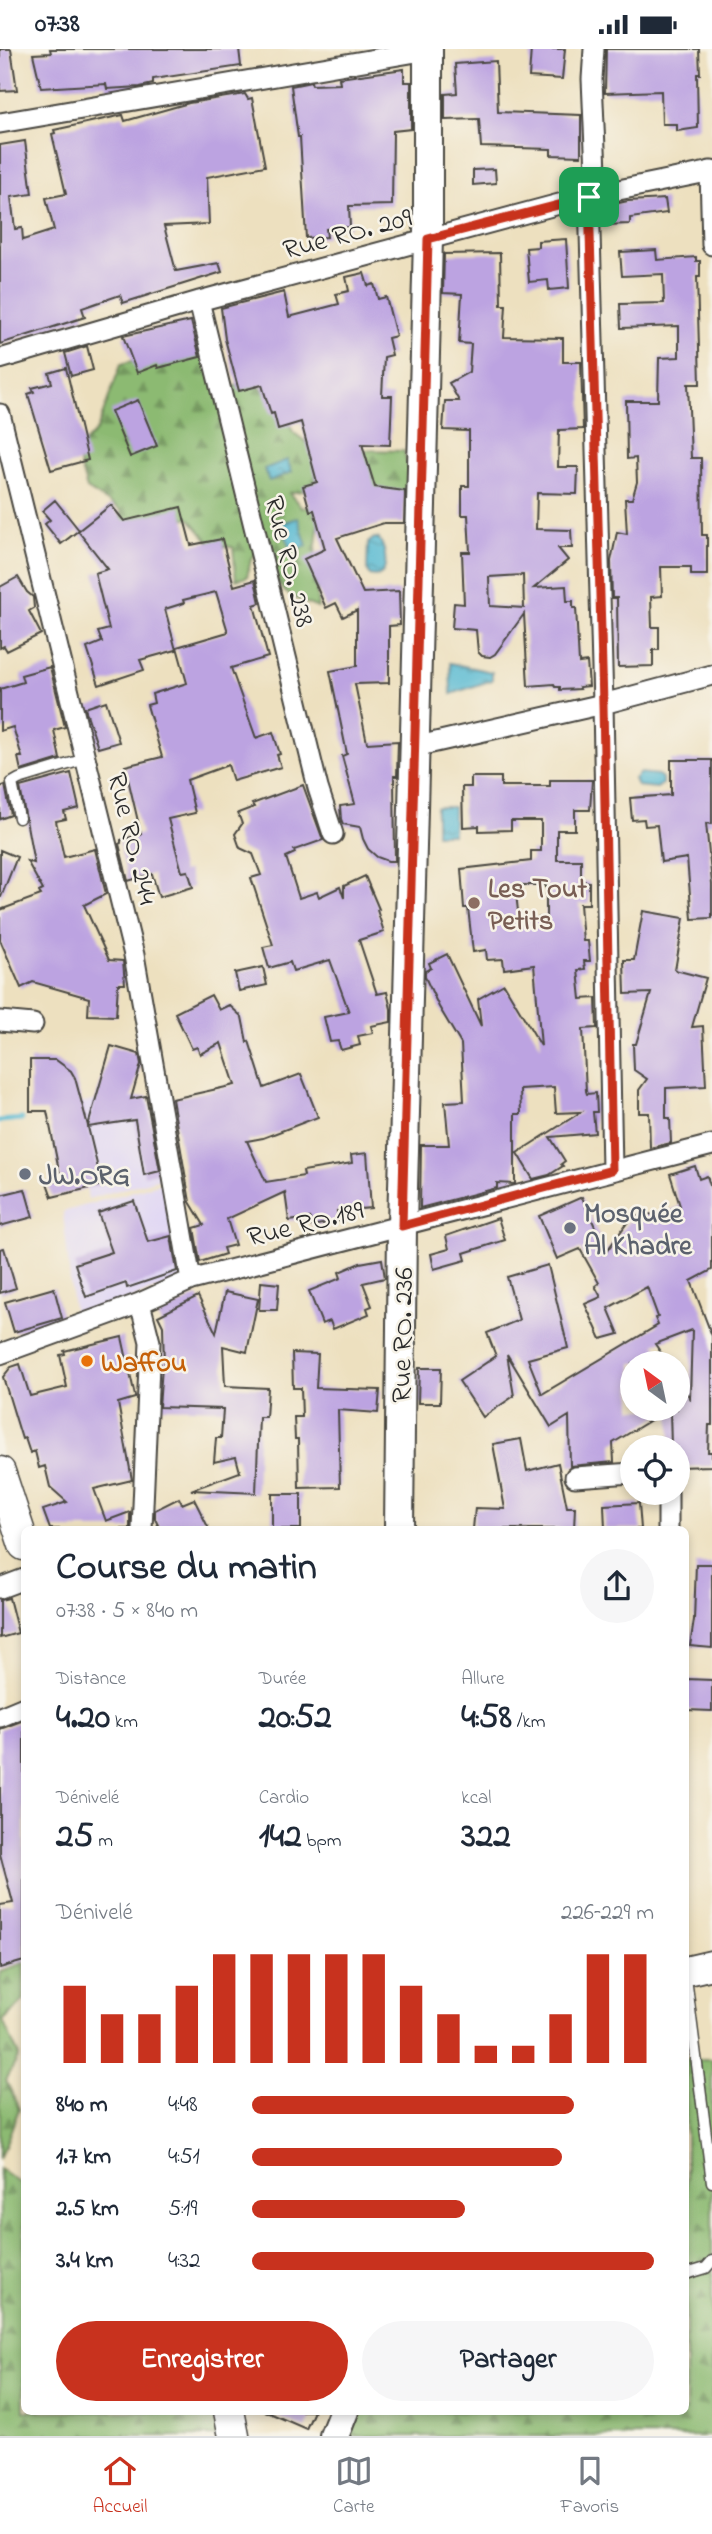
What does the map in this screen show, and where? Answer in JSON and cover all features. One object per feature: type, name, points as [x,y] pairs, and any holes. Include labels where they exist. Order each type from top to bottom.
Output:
[{"type":"main road","points":[[0,1472],[21,1536]]},
{"type":"main road","points":[[230,2415],[234,2436]]},
{"type":"street","points":[[0,123],[428,49]]},
{"type":"street","name":"Rue RO. 236","points":[[399,1526],[402,1226],[428,239],[428,49]]},
{"type":"street","points":[[594,49],[593,196],[612,1170]]},
{"type":"street","points":[[711,171],[712,245]]},
{"type":"street","name":"Rue RO. 209","points":[[0,359],[199,301],[428,239],[593,196],[711,171]]},
{"type":"street","name":"Rue RO. 238","points":[[199,301],[318,788],[334,834]]},
{"type":"street","name":"Rue RO. 244","points":[[0,414],[134,955],[191,1280]]},
{"type":"street","points":[[414,747],[603,704],[712,675]]},
{"type":"street","points":[[0,1021],[33,1024]]},
{"type":"street","name":"Rue RO.189","points":[[0,1354],[140,1303],[191,1280],[712,1145]]},
{"type":"street","points":[[140,1303],[150,1342],[142,1526]]},
{"type":"street","points":[[575,1477],[620,1474]]},
{"type":"street","points":[[668,1505],[668,1526]]},
{"type":"street","points":[[0,1588],[21,1580]]},
{"type":"street","points":[[0,1717],[21,1708]]},
{"type":"street","points":[[689,1970],[712,1965]]},
{"type":"street","points":[[334,2436],[342,2415]]},
{"type":"lane","points":[[19,818],[12,783],[85,759]]},
{"type":"lane","points":[[689,2002],[712,2182]]},
{"type":"lane","points":[[689,2273],[706,2269],[712,2261]]},
{"type":"shaded area","points":[[148,1096],[164,1177],[88,1199],[74,1103]]},
{"type":"shaded area","points":[[168,1181],[186,1279],[74,1319],[63,1212]]},
{"type":"green space","points":[[204,347],[229,389],[250,380],[279,401],[293,432],[315,449],[404,451],[410,478],[390,515],[314,489],[289,493],[302,508],[321,504],[314,561],[318,608],[292,597],[279,585],[273,567],[271,539],[251,559],[247,577],[236,580],[233,547],[213,546],[190,519],[167,518],[122,537],[121,510],[87,489],[76,452],[97,430],[121,364],[171,350]]},
{"type":"green space","points":[[21,1964],[21,2003],[3,2021],[19,2056],[6,2080],[19,2109],[0,2159],[0,1971]]},
{"type":"green space","points":[[689,2059],[712,2059],[712,2436],[348,2436],[358,2415],[689,2415]]},
{"type":"green space","points":[[0,2169],[21,2184],[21,2415],[219,2415],[224,2436],[0,2436]]},
{"type":"water","points":[[287,460],[292,472],[269,481],[264,469]]},
{"type":"water","points":[[298,518],[307,546],[291,551],[282,523]]},
{"type":"water","points":[[374,538],[379,539],[382,544],[385,557],[384,569],[377,576],[370,575],[367,570],[368,543]]},
{"type":"water","points":[[450,663],[492,672],[492,680],[451,694]]},
{"type":"water","points":[[640,773],[658,775],[662,778],[662,784],[657,788],[637,786],[634,779]]},
{"type":"water","points":[[436,807],[453,807],[453,834],[436,834]]},
{"type":"building","points":[[0,49],[11,49],[17,90],[0,91]]},
{"type":"building","points":[[50,49],[239,49],[241,66],[153,79],[153,84],[140,87],[107,89],[106,84],[41,88],[33,54],[51,53]]},
{"type":"building","points":[[531,49],[565,49],[562,79],[529,77]]},
{"type":"building","points":[[606,49],[699,49],[698,128],[677,131],[677,124],[662,124],[661,91],[605,93]]},
{"type":"building","points":[[496,61],[498,112],[581,115],[581,156],[551,155],[551,149],[481,147],[479,119],[445,120],[445,94],[457,93],[455,64]]},
{"type":"building","points":[[404,69],[404,82],[411,82],[411,129],[393,131],[392,205],[349,206],[350,227],[326,229],[327,237],[306,238],[300,137],[291,86],[311,82],[312,85],[340,84],[339,78]]},
{"type":"building","points":[[245,94],[248,99],[252,98],[265,166],[207,177],[209,224],[164,226],[176,271],[219,263],[222,272],[123,303],[120,295],[82,308],[85,317],[0,344],[0,145],[25,141],[32,194],[11,197],[15,229],[22,228],[23,240],[54,230],[46,198],[66,194],[52,134],[55,133],[54,130],[123,115],[125,121],[189,103]]},
{"type":"building","points":[[495,169],[496,183],[473,185],[473,170]]},
{"type":"building","points":[[665,199],[667,213],[630,218],[630,224],[604,225],[604,206],[628,201]]},
{"type":"building","points":[[566,239],[569,288],[549,290],[548,280],[529,282],[526,248],[538,247],[538,241]]},
{"type":"building","points":[[656,250],[657,260],[696,257],[696,261],[700,261],[700,277],[697,277],[700,384],[688,384],[691,458],[701,458],[702,535],[707,535],[707,575],[691,575],[691,567],[661,567],[662,596],[651,597],[652,627],[659,627],[659,650],[653,650],[653,666],[618,667],[617,598],[612,598],[611,561],[617,532],[627,534],[625,499],[632,499],[637,482],[636,458],[627,459],[626,401],[658,401],[659,358],[679,357],[679,326],[621,328],[620,304],[664,303],[663,274],[622,276],[620,252]]},
{"type":"building","points":[[500,253],[501,305],[506,305],[504,337],[563,338],[563,362],[581,362],[583,429],[559,430],[558,467],[578,467],[577,494],[537,493],[536,529],[571,530],[572,548],[558,548],[568,560],[534,588],[566,586],[567,601],[573,601],[573,608],[576,608],[579,663],[587,662],[589,686],[579,687],[580,689],[560,690],[560,687],[555,687],[554,684],[528,686],[524,614],[490,657],[482,656],[478,652],[476,630],[452,628],[454,603],[464,604],[462,552],[470,552],[468,515],[462,515],[462,486],[469,486],[469,431],[443,430],[445,401],[459,401],[449,383],[469,372],[471,344],[459,343],[462,294],[443,293],[444,254]],"holes":[[[523,575],[524,608],[490,606],[489,577]]]},
{"type":"building","points":[[364,273],[368,286],[374,284],[378,299],[386,297],[396,336],[388,338],[392,355],[384,357],[382,396],[392,396],[390,445],[362,444],[375,487],[405,491],[404,523],[384,523],[337,538],[363,593],[399,591],[400,625],[389,626],[389,683],[355,684],[367,743],[398,741],[397,776],[394,776],[395,861],[377,857],[368,849],[360,827],[343,824],[341,819],[340,806],[355,804],[342,756],[347,754],[330,671],[357,666],[357,610],[343,617],[336,603],[326,608],[304,559],[325,549],[314,510],[310,511],[303,486],[317,482],[301,422],[278,429],[262,385],[239,391],[225,339],[221,308],[284,292],[289,317],[339,304],[336,294],[349,291],[346,277]]},
{"type":"building","points":[[191,321],[200,357],[158,368],[157,365],[137,373],[123,336]]},
{"type":"building","points":[[87,346],[93,370],[71,376],[65,353]]},
{"type":"building","points":[[66,368],[88,460],[51,470],[28,394],[34,392],[32,388],[52,383],[49,373]]},
{"type":"building","points":[[138,400],[157,446],[130,457],[111,411]]},
{"type":"building","points":[[55,500],[79,530],[61,544],[45,524],[50,520],[42,511]]},
{"type":"building","points":[[111,505],[124,521],[181,507],[191,545],[222,539],[234,586],[255,580],[260,603],[254,605],[268,657],[231,668],[256,738],[273,732],[280,754],[277,755],[281,767],[233,781],[228,765],[187,780],[195,813],[168,819],[182,872],[188,871],[193,887],[159,897],[152,874],[128,881],[119,844],[121,840],[141,834],[125,766],[162,757],[147,705],[154,703],[152,694],[187,683],[177,647],[228,632],[216,592],[183,600],[184,603],[165,609],[176,650],[140,660],[144,670],[99,685],[87,648],[102,642],[98,632],[109,629],[95,573],[108,569],[78,531]]},
{"type":"building","points":[[18,577],[33,597],[34,608],[29,611],[41,634],[7,651],[4,646],[0,648],[0,587]]},
{"type":"building","points":[[50,667],[65,727],[54,730],[60,759],[21,771],[18,757],[22,757],[13,727],[0,731],[0,689],[23,682],[21,675]]},
{"type":"building","points":[[106,701],[119,742],[98,748],[85,708]]},
{"type":"building","points":[[671,760],[712,760],[712,824],[706,823],[712,884],[712,918],[692,919],[687,858],[661,862],[657,825],[645,826],[644,819],[632,820],[630,798],[671,795]]},
{"type":"building","points":[[71,773],[79,808],[64,812],[66,819],[56,821],[64,857],[95,849],[106,894],[84,905],[109,960],[123,961],[125,984],[118,984],[116,1016],[88,1015],[89,998],[33,982],[21,988],[0,940],[0,910],[41,895],[39,892],[43,890],[27,861],[34,863],[20,787]]},
{"type":"building","points":[[471,777],[501,777],[501,786],[550,786],[550,780],[592,780],[590,810],[575,810],[575,830],[557,830],[557,860],[581,860],[581,881],[589,882],[589,904],[580,904],[583,941],[588,941],[590,961],[584,961],[585,969],[578,970],[581,999],[596,998],[597,1028],[583,1029],[586,1091],[587,1094],[596,1093],[597,1112],[593,1112],[595,1133],[550,1137],[565,1161],[561,1164],[563,1166],[549,1175],[533,1179],[517,1153],[581,1112],[556,1113],[554,1087],[520,1089],[521,1114],[515,1114],[515,1184],[497,1183],[497,1188],[420,1208],[421,1145],[449,1145],[445,1102],[464,1101],[461,1044],[425,977],[425,971],[431,968],[429,963],[447,954],[481,1026],[478,999],[504,984],[541,1046],[534,965],[504,969],[503,959],[487,960],[486,950],[473,952],[468,908],[464,908],[461,869],[531,861],[531,851],[541,851],[541,821],[511,821],[511,830],[479,831],[479,826],[463,827],[462,787],[471,787]],"holes":[[[515,885],[546,885],[546,917],[519,920]]]},
{"type":"building","points":[[5,785],[11,815],[0,819],[0,787]]},
{"type":"building","points":[[303,785],[323,840],[294,850],[295,853],[286,857],[299,898],[317,892],[319,897],[340,887],[344,898],[344,886],[365,876],[379,909],[377,910],[384,932],[359,940],[377,994],[387,992],[391,1022],[371,1026],[373,1033],[358,1036],[360,1045],[341,1050],[338,1041],[330,1042],[324,1017],[349,1012],[330,960],[293,971],[290,962],[269,968],[263,947],[273,945],[251,878],[261,875],[253,854],[240,848],[235,834],[242,824],[238,813],[254,807],[252,804]]},
{"type":"building","points":[[0,850],[17,857],[1,897],[0,897]]},
{"type":"building","points":[[643,911],[684,918],[675,970],[706,978],[692,1027],[703,1026],[706,1086],[666,1088],[666,1118],[670,1118],[671,1143],[650,1148],[649,1113],[639,1113],[639,1090],[647,1079],[634,1070],[633,1044],[636,1044],[651,993],[625,994],[624,960],[634,960]]},
{"type":"building","points":[[263,967],[267,985],[239,991],[235,973]]},
{"type":"building","points":[[211,995],[219,1010],[229,1005],[242,1017],[247,1042],[249,1041],[264,1088],[301,1074],[318,1117],[263,1138],[247,1141],[266,1182],[304,1176],[303,1171],[352,1163],[351,1155],[367,1153],[371,1208],[337,1211],[339,1221],[311,1226],[310,1218],[289,1221],[285,1192],[227,1219],[235,1245],[223,1248],[225,1254],[200,1262],[194,1228],[204,1225],[190,1202],[172,1099],[235,1085],[221,1043],[200,1054],[197,1047],[192,1049],[175,1013]]},
{"type":"building","points":[[111,1046],[139,1054],[141,1064],[131,1099],[146,1096],[160,1171],[144,1175],[135,1120],[88,1127],[102,1185],[52,1197],[47,1183],[61,1180],[47,1111],[30,1111],[30,1060],[56,1060],[71,1071],[88,1126]]},
{"type":"building","points":[[695,1166],[699,1179],[707,1176],[712,1192],[712,1270],[691,1281],[712,1336],[712,1425],[709,1425],[708,1452],[712,1452],[712,1466],[690,1467],[690,1435],[671,1435],[670,1421],[690,1421],[692,1330],[655,1344],[660,1351],[620,1351],[620,1421],[649,1421],[626,1435],[620,1435],[620,1439],[613,1443],[614,1462],[570,1466],[569,1416],[551,1427],[507,1354],[514,1396],[483,1417],[459,1381],[496,1356],[487,1333],[519,1320],[507,1277],[548,1265],[568,1348],[528,1359],[542,1394],[658,1325],[655,1318],[658,1317],[647,1287],[608,1308],[619,1334],[601,1339],[585,1304],[601,1297],[595,1286],[599,1283],[580,1249],[557,1259],[539,1216],[582,1197],[606,1252],[627,1223],[635,1217],[644,1214],[660,1215],[680,1206],[670,1174]]},
{"type":"building","points":[[25,1189],[33,1217],[0,1226],[0,1195]]},
{"type":"building","points":[[134,1201],[148,1242],[171,1236],[177,1271],[127,1288],[126,1283],[86,1297],[75,1264],[112,1252],[98,1213]]},
{"type":"building","points":[[498,1218],[505,1240],[464,1253],[466,1260],[434,1269],[431,1254],[449,1249],[446,1236]]},
{"type":"building","points":[[4,1248],[16,1288],[0,1293],[0,1249]]},
{"type":"building","points":[[382,1259],[385,1278],[363,1283],[372,1306],[367,1308],[369,1314],[333,1329],[330,1321],[322,1324],[309,1291],[341,1278],[339,1272],[360,1263]]},
{"type":"building","points":[[261,1282],[279,1284],[277,1310],[259,1310]]},
{"type":"building","points":[[54,1288],[62,1318],[14,1332],[5,1302]]},
{"type":"building","points":[[225,1292],[258,1299],[247,1352],[223,1346],[225,1386],[268,1388],[266,1417],[259,1417],[256,1493],[191,1490],[240,1472],[236,1457],[214,1462],[216,1438],[221,1438],[223,1409],[159,1407],[164,1367],[163,1326],[158,1316],[198,1296],[216,1333]]},
{"type":"building","points":[[122,1337],[135,1396],[118,1403],[132,1480],[94,1489],[106,1521],[130,1512],[130,1526],[49,1526],[43,1510],[67,1502],[50,1487],[45,1466],[39,1468],[35,1451],[30,1453],[25,1438],[22,1439],[3,1377],[11,1367],[20,1364],[30,1396],[67,1387],[60,1355],[65,1354],[64,1351]]},
{"type":"building","points":[[292,1353],[318,1354],[316,1388],[380,1390],[378,1413],[338,1410],[340,1487],[299,1488],[298,1439],[295,1439],[294,1417],[302,1417],[301,1388],[293,1388]]},
{"type":"building","points":[[419,1368],[441,1368],[440,1403],[418,1403]]},
{"type":"building","points":[[521,1439],[527,1471],[558,1463],[567,1507],[575,1507],[574,1526],[473,1526],[475,1508],[505,1509],[493,1444]]},
{"type":"building","points":[[272,1494],[301,1494],[301,1526],[272,1526]]},
{"type":"building","points":[[179,1498],[182,1504],[194,1499],[208,1526],[158,1526],[155,1510]]},
{"type":"building","points":[[604,1505],[639,1505],[641,1526],[605,1526]]},
{"type":"building","points":[[696,1564],[712,1564],[712,1648],[690,1646]]},
{"type":"building","points":[[9,1598],[18,1633],[0,1638],[0,1600]]},
{"type":"building","points":[[689,1679],[712,1680],[712,1711],[689,1710]]},
{"type":"building","points":[[21,1721],[21,1962],[0,1968],[0,1905],[13,1903],[0,1854],[0,1729]]},
{"type":"building","points":[[274,2415],[312,2415],[306,2429]]},
{"type":"waterway","points":[[0,1121],[22,1119]]},
{"type":"place","name":"Les Tout Petits","points":[[474,903]]},
{"type":"place","name":"JW.ORG","points":[[25,1174]]},
{"type":"place","name":"Mosquée Al Khadre","points":[[570,1228]]},
{"type":"place","name":"Waffou","points":[[87,1361]]},
{"type":"route","points":[[589,197],[612,1170],[402,1226],[428,239],[589,197]]}]
